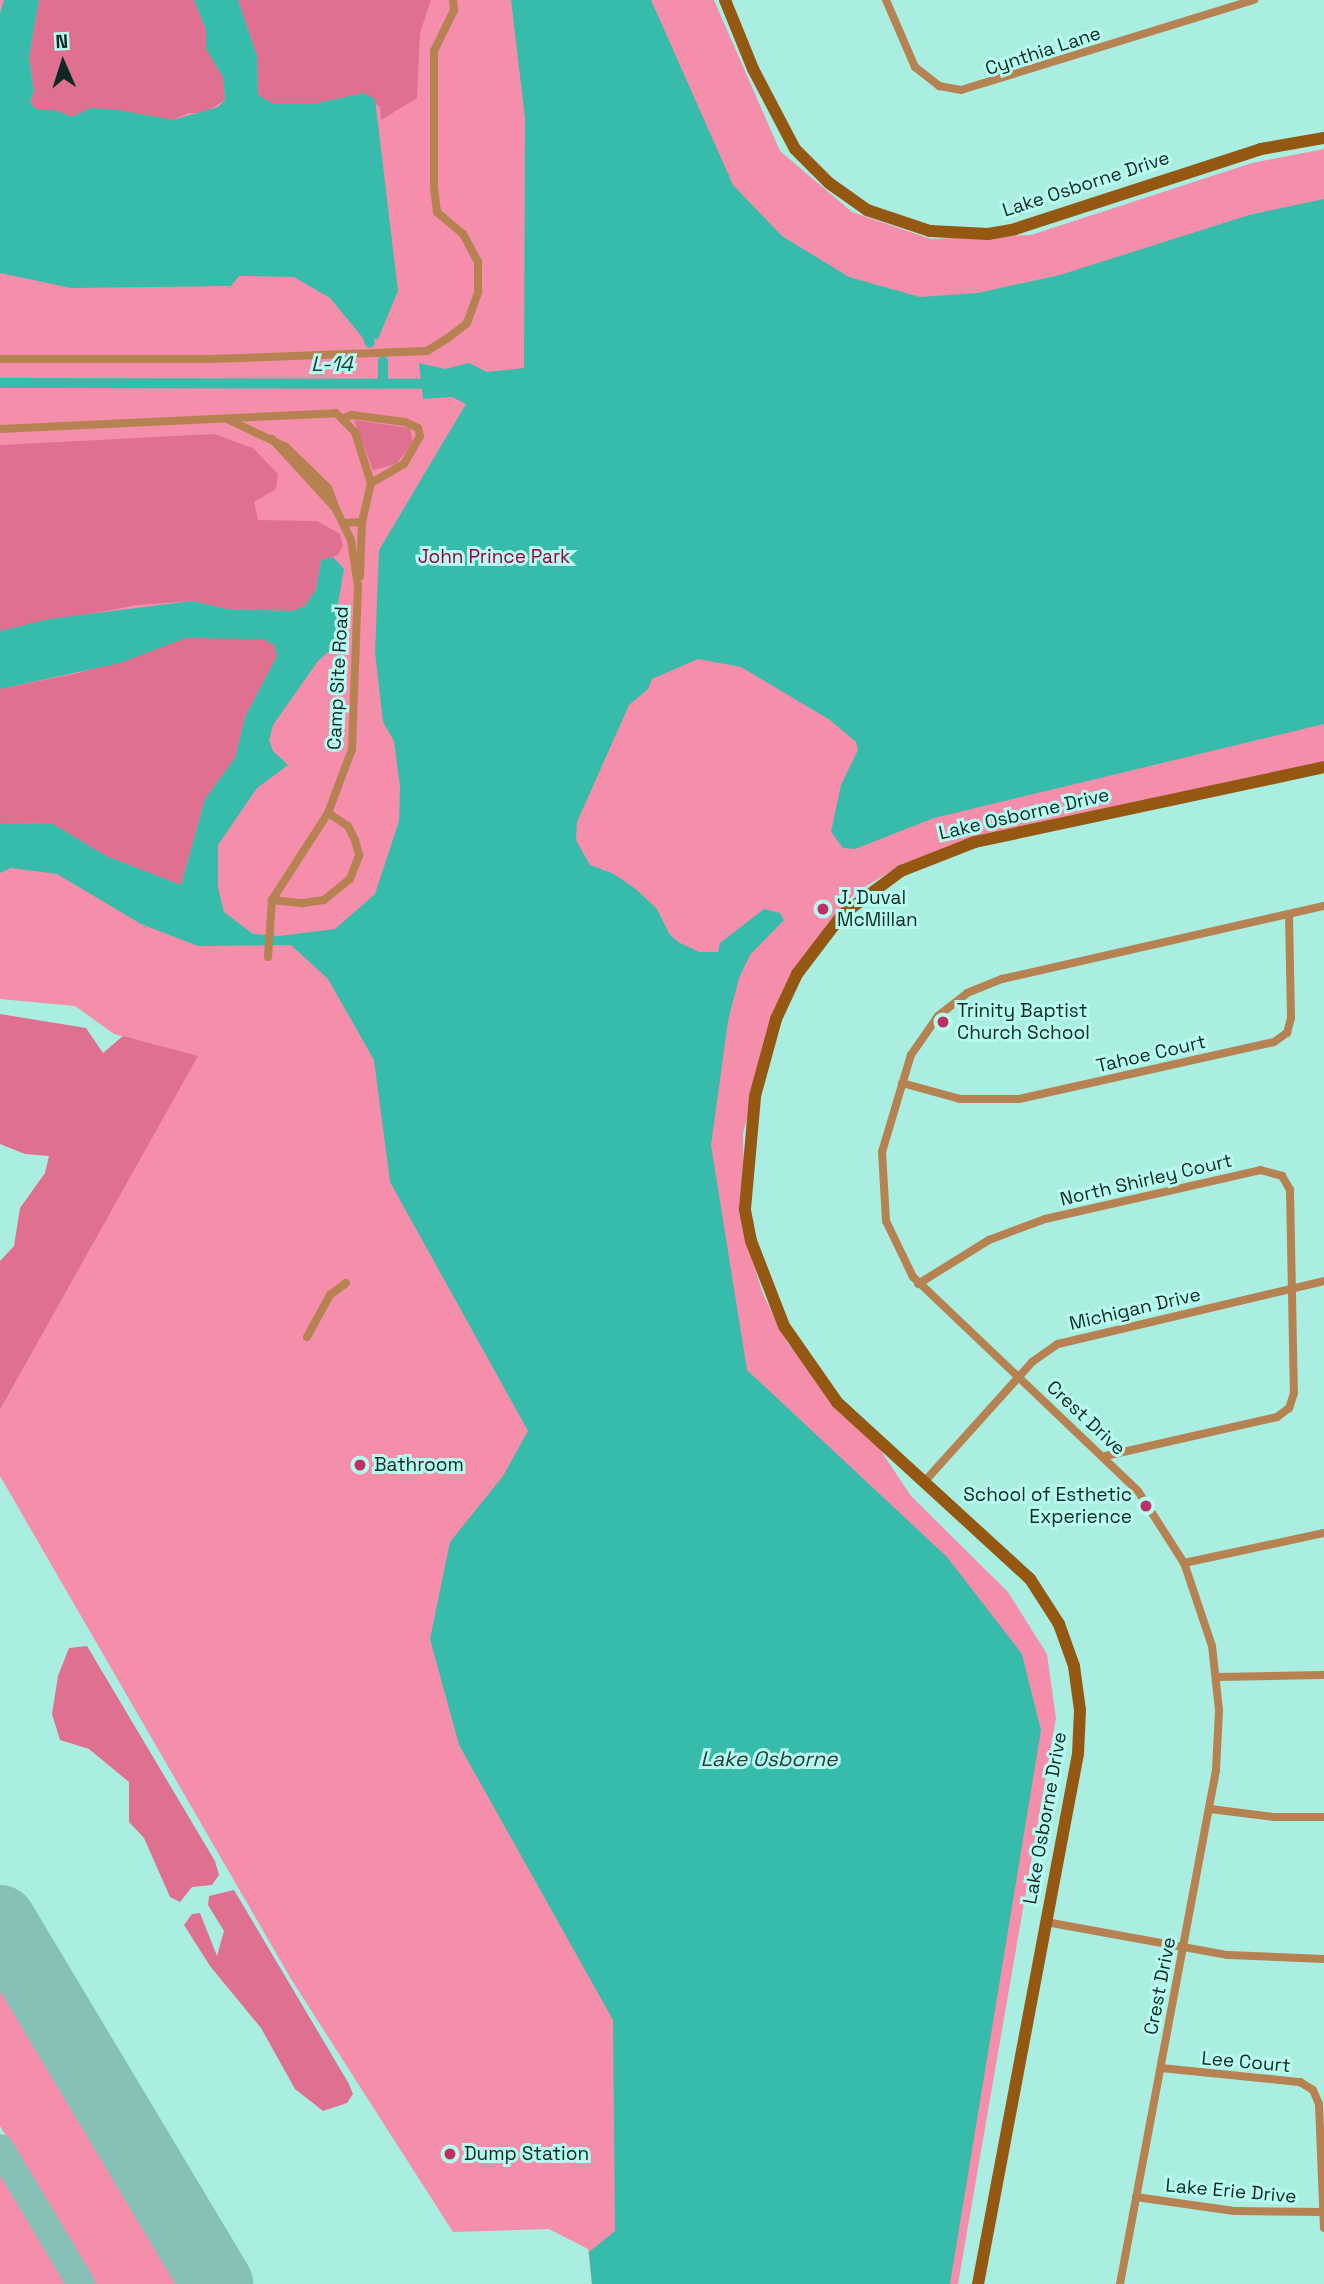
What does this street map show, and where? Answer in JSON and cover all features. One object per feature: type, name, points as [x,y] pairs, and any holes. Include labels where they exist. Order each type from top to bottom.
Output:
[{"type":"street","points":[[0,359],[212,359],[427,351],[467,323],[478,282],[478,262],[463,234],[437,212],[434,187],[434,51],[454,10],[453,0]]},
{"type":"street","name":"Lake Osborne Drive","points":[[725,0],[753,69],[795,149],[829,183],[867,210],[930,230],[988,234],[1015,229],[1261,149],[1324,138]]},
{"type":"street","name":"Cynthia Lane","points":[[886,0],[915,67],[939,86],[961,90],[1254,0]]},
{"type":"street","points":[[227,419],[324,412],[344,418],[355,432],[371,484],[362,522],[359,586]]},
{"type":"street","points":[[269,437],[270,421],[289,415]]},
{"type":"street","points":[[344,418],[351,415],[405,422],[420,432],[417,448],[404,464],[371,484]]},
{"type":"street","name":"Camp Site Road","points":[[0,429],[227,419],[269,437],[317,475],[334,498],[359,586],[352,749],[328,813],[272,901],[268,957]]},
{"type":"street","points":[[343,523],[362,522]]},
{"type":"street","name":"Lake Osborne Drive","points":[[978,2284],[1078,1754],[1080,1710],[1074,1666],[1059,1624],[1030,1579],[837,1402],[784,1326],[751,1241],[745,1178],[749,1126],[776,1019],[797,974],[853,905],[928,857],[975,842],[1324,767]]},
{"type":"street","points":[[272,901],[303,904],[324,900],[350,878],[359,855],[355,840],[348,826],[328,813]]},
{"type":"street","name":"Crest Drive","points":[[1120,2284],[1210,1809],[1219,1740],[1217,1677],[1205,1617],[1184,1563],[1156,1515],[1105,1456],[918,1284],[894,1243],[881,1198],[882,1152],[911,1055],[931,1024],[952,1004],[984,985],[1324,906]]},
{"type":"street","name":"Tahoe Court","points":[[902,1083],[960,1099],[1020,1099],[1274,1042],[1287,1033],[1292,1018],[1289,914]]},
{"type":"street","name":"North Shirley Court","points":[[918,1284],[972,1250],[1026,1225],[1268,1170],[1282,1177],[1290,1190],[1292,1289]]},
{"type":"street","name":"Michigan Drive","points":[[925,1480],[1044,1352],[1073,1338],[1324,1282]]},
{"type":"street","points":[[307,1337],[330,1295],[346,1283]]},
{"type":"street","points":[[1105,1456],[1284,1414],[1294,1393],[1292,1289]]},
{"type":"street","points":[[1184,1563],[1324,1532]]},
{"type":"street","points":[[1217,1677],[1324,1675]]},
{"type":"street","points":[[1210,1809],[1274,1817],[1324,1817]]},
{"type":"street","points":[[1046,1922],[1183,1948],[1252,1957],[1324,1959]]},
{"type":"street","name":"Lee Court","points":[[1161,2068],[1307,2085],[1319,2104],[1324,2228]]},
{"type":"street","name":"Lake Erie Drive","points":[[1136,2197],[1234,2211],[1324,2212]]},
{"type":"green space","name":"John Prince Park","points":[[0,0],[714,0],[780,151],[852,212],[931,239],[1031,235],[1252,163],[1324,149],[1324,765],[903,864],[856,892],[827,924],[779,1004],[743,1133],[745,1236],[763,1294],[788,1344],[867,1430],[911,1496],[1008,1592],[1047,1654],[1056,1718],[958,2284],[592,2284],[588,2249],[549,2229],[453,2232],[291,1979],[0,1476],[0,1410],[197,1057],[114,1034],[75,1006],[0,999]]},
{"type":"green space","points":[[0,1973],[187,2284],[95,2284],[0,2126]]},
{"type":"green space","points":[[0,2168],[69,2284],[0,2284]]},
{"type":"shaded area","points":[[39,0],[194,0],[206,30],[206,49],[223,77],[225,100],[204,113],[188,113],[173,120],[72,117],[55,110],[37,110],[30,103],[34,91],[29,57]]},
{"type":"shaded area","points":[[238,0],[431,0],[420,33],[417,98],[381,120],[380,107],[364,93],[317,103],[272,103],[258,95],[257,56]]},
{"type":"shaded area","points":[[354,420],[410,428],[413,443],[396,464],[373,470]]},
{"type":"shaded area","points":[[214,434],[253,448],[278,474],[276,489],[254,502],[258,520],[317,521],[340,534],[343,546],[338,555],[321,560],[316,589],[305,606],[292,611],[227,609],[192,601],[137,605],[0,631],[0,445]]},
{"type":"shaded area","points":[[239,636],[263,639],[274,645],[277,656],[245,717],[235,758],[205,799],[181,885],[106,856],[53,824],[0,823],[0,689],[79,673],[186,638]]},
{"type":"shaded area","points":[[0,1014],[86,1028],[103,1053],[123,1036],[198,1056],[0,1410],[0,1261],[14,1246],[20,1208],[45,1173],[49,1156],[25,1154],[0,1144]]},
{"type":"shaded area","points":[[87,1646],[215,1861],[219,1875],[212,1885],[192,1887],[180,1902],[170,1897],[144,1838],[129,1822],[129,1782],[89,1749],[60,1740],[52,1714],[58,1676],[69,1648]]},
{"type":"shaded area","points":[[234,1890],[349,2084],[353,2094],[347,2103],[323,2111],[295,2089],[261,2028],[210,1966],[184,1925],[192,1914],[200,1913],[217,1956],[224,1931],[208,1905],[209,1896]]},
{"type":"water","points":[[4,0],[39,0],[29,57],[34,91],[30,102],[37,110],[55,110],[72,117],[90,108],[118,110],[173,120],[218,107],[225,100],[223,77],[206,49],[206,30],[194,0],[238,0],[257,56],[258,95],[272,103],[317,103],[364,93],[375,99],[398,291],[378,339],[363,338],[330,298],[294,277],[239,276],[231,286],[71,288],[0,273],[0,13]]},
{"type":"water","name":"Lake Osborne","points":[[511,0],[651,0],[733,185],[782,236],[849,277],[920,297],[977,293],[1060,275],[1249,215],[1324,199],[1324,724],[934,818],[855,849],[843,848],[831,832],[841,785],[858,750],[856,742],[830,720],[741,667],[698,659],[652,679],[648,689],[629,705],[577,822],[576,840],[590,865],[614,874],[637,890],[657,909],[670,935],[699,952],[718,952],[720,943],[764,909],[780,913],[784,920],[750,955],[739,978],[728,1021],[711,1145],[747,1370],[947,1557],[1022,1654],[1041,1730],[950,2284],[592,2284],[589,2252],[615,2231],[613,2020],[459,1745],[430,1639],[450,1542],[503,1476],[528,1431],[390,1182],[374,1060],[328,979],[291,945],[198,946],[141,924],[57,874],[11,868],[0,873],[0,823],[53,824],[106,856],[181,885],[205,799],[235,758],[245,717],[277,656],[274,645],[263,639],[186,638],[120,663],[0,689],[0,631],[49,619],[192,601],[227,609],[292,611],[305,606],[316,589],[321,560],[333,557],[344,569],[338,604],[338,643],[318,661],[273,725],[269,740],[273,751],[288,765],[257,788],[218,845],[218,888],[224,912],[253,934],[279,936],[335,929],[375,894],[399,821],[400,787],[394,741],[383,722],[375,652],[379,550],[466,404],[452,397],[423,399],[419,363],[445,369],[469,363],[487,372],[524,368],[525,118]]},
{"type":"waterway","points":[[368,338],[370,343]]},
{"type":"waterway","points":[[383,361],[383,384]]},
{"type":"waterway","name":"L-14","points":[[0,383],[435,384]]},
{"type":"taxiway","points":[[0,2148],[81,2284]]},
{"type":"runway","points":[[0,1921],[217,2284]]},
{"type":"place","name":"J. Duval McMillan","points":[[823,909]]},
{"type":"place","name":"Trinity Baptist Church School","points":[[943,1022]]},
{"type":"place","name":"Bathroom","points":[[360,1465]]},
{"type":"place","name":"School of Esthetic Experience","points":[[1146,1506]]},
{"type":"place","name":"Dump Station","points":[[450,2154]]}]
